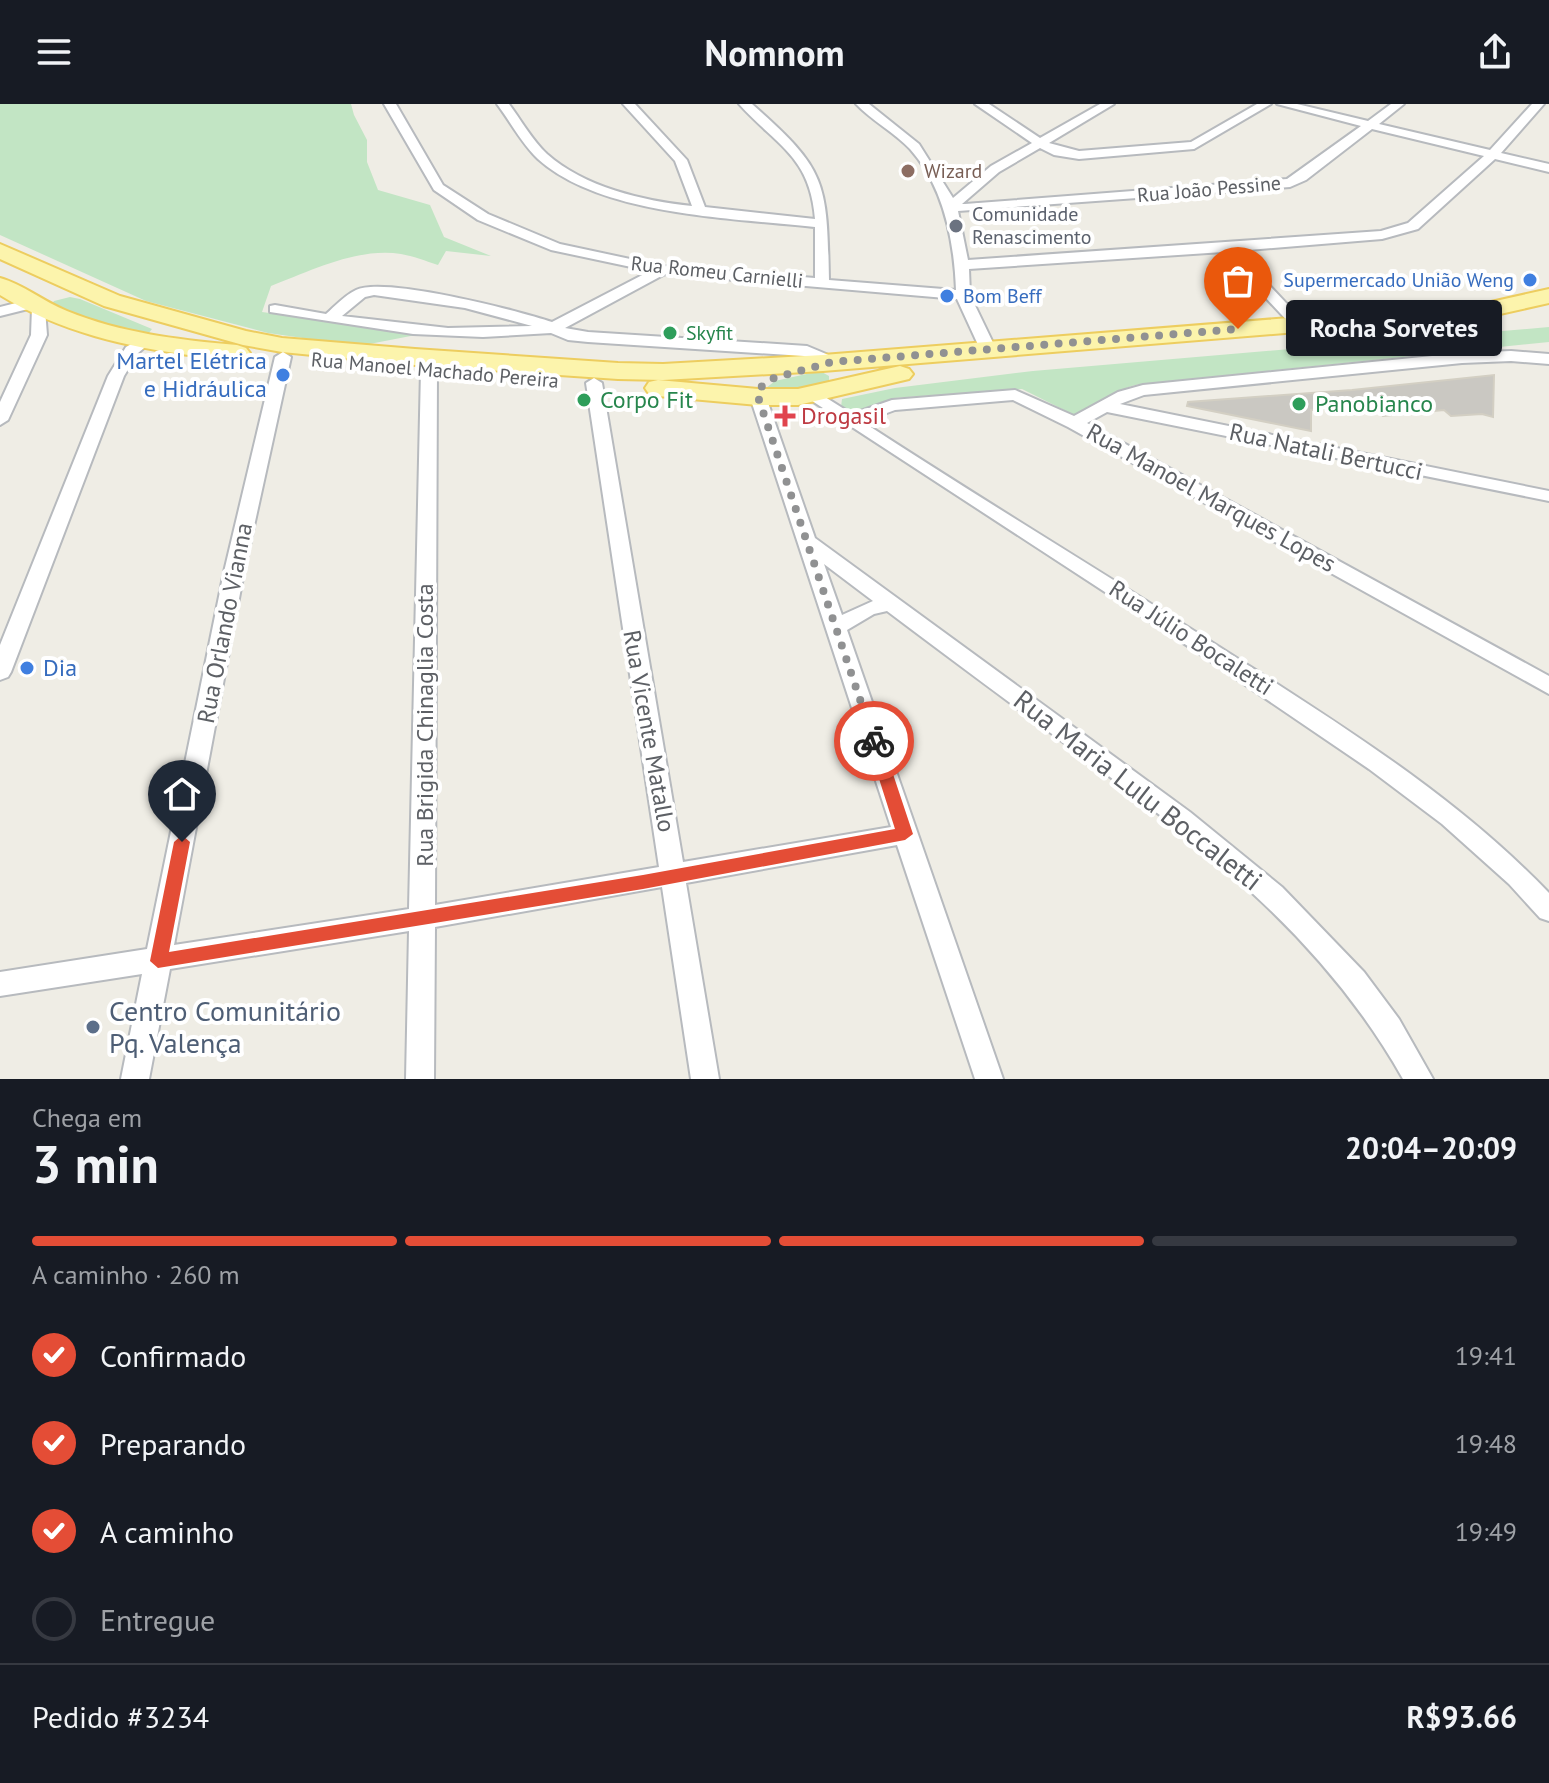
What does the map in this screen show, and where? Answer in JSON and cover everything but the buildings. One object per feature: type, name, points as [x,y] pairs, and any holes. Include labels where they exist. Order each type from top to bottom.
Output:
[{"type":"main road","name":"Rua Manoel Machado Pereira","points":[[0,251],[112,301],[282,345],[415,357],[663,372],[828,363]]},
{"type":"main road","name":"Rua Manoel Machado Pereira","points":[[0,285],[33,306],[142,343],[758,397],[819,392],[980,358],[1549,316]]},
{"type":"main road","points":[[33,306],[69,296],[112,301]]},
{"type":"main road","points":[[758,397],[767,381],[828,363],[980,358],[1298,324],[1491,309],[1549,296]]},
{"type":"main road","points":[[142,343],[160,327],[163,316]]},
{"type":"main road","points":[[819,392],[841,380],[842,375],[828,363]]},
{"type":"street","name":"Rua Romeu Carnielli","points":[[390,104],[438,187],[483,217],[556,247],[663,270],[963,295]]},
{"type":"street","points":[[503,104],[541,155],[571,177],[633,199],[701,213],[821,224]]},
{"type":"street","points":[[629,104],[681,160],[701,213]]},
{"type":"street","points":[[745,104],[792,146],[807,165],[817,186],[822,284]]},
{"type":"street","points":[[862,104],[915,147],[951,206],[962,265],[963,295],[980,358]]},
{"type":"street","points":[[981,104],[1041,144],[1058,152],[1079,155],[1181,147],[1208,139],[1265,104]]},
{"type":"street","points":[[951,206],[995,169],[1108,104]]},
{"type":"street","points":[[1283,104],[1549,168]]},
{"type":"street","name":"Rua João Pessine","points":[[951,206],[1290,183],[1398,104]]},
{"type":"street","points":[[962,265],[1339,240],[1401,232],[1413,226],[1493,154],[1538,104]]},
{"type":"street","name":"Rua João Pessine","points":[[937,186],[994,205]]},
{"type":"street","points":[[1227,248],[1298,324]]},
{"type":"street","points":[[553,328],[663,270]]},
{"type":"street","name":"Rua Manoel Machado Pereira","points":[[329,319],[367,291],[464,301],[517,314],[553,328]]},
{"type":"street","points":[[430,332],[464,301]]},
{"type":"street","points":[[0,312],[33,306],[39,335],[0,420]]},
{"type":"street","points":[[275,309],[329,319]]},
{"type":"street","name":"Rua Manoel Machado Pereira","points":[[329,319],[430,332],[498,333],[553,328]]},
{"type":"street","points":[[553,328],[568,335],[588,337],[807,351],[828,363]]},
{"type":"street","points":[[0,672],[116,376],[132,350],[142,343]]},
{"type":"street","name":"Rua Orlando Vianna","points":[[135,1079],[234,572],[283,357]]},
{"type":"street","points":[[1074,423],[1124,395],[1143,390],[1352,367],[1499,357],[1549,359]]},
{"type":"street","name":"Rua Brigida Chinaglia Costa","points":[[420,1079],[429,370]]},
{"type":"street","name":"Rua Vicente Matallo","points":[[594,383],[622,579],[674,877],[705,1079]]},
{"type":"street","name":"Rua Júlio Bocaletti","points":[[819,392],[853,420],[1348,742],[1430,801],[1508,869],[1549,910]]},
{"type":"street","name":"Rua Manoel Marques Lopes","points":[[853,420],[892,405],[1015,395],[1074,423],[1549,686]]},
{"type":"street","points":[[758,397],[989,1079]]},
{"type":"street","name":"Rua Natali Bertucci","points":[[1104,406],[1525,494],[1549,496]]},
{"type":"street","name":"Rua Maria Lulu Boccaletti","points":[[804,539],[1195,827],[1252,874],[1361,990],[1402,1047],[1419,1079]]},
{"type":"street","points":[[837,627],[868,609],[889,604]]},
{"type":"street","points":[[0,984],[674,877],[905,834]]},
{"type":"green space","points":[[0,104],[351,104],[367,140],[367,162],[378,190],[430,205],[444,237],[491,256],[446,251],[438,265],[401,254],[368,254],[334,262],[271,286],[262,312],[421,334],[359,346],[268,333],[146,301],[0,235]]},
{"type":"green space","points":[[70,297],[152,329],[148,334],[85,322],[51,305],[54,301]]},
{"type":"green space","points":[[1549,327],[1549,342],[1140,384],[1115,393],[1074,415],[1022,389],[894,398],[852,415],[841,407],[842,399],[895,388],[1033,371]]},
{"type":"green space","points":[[820,371],[829,376],[829,381],[823,385],[769,394],[766,388],[775,381]]},
{"type":"way so far","points":[[874,741],[758,397],[761,387],[774,378],[823,363],[1238,329]]},
{"type":"place","name":"Wizard","points":[[908,171]]},
{"type":"place","name":"Comunidade Renascimento","points":[[956,226]]},
{"type":"place","name":"Supermercado União Weng","points":[[1530,280]]},
{"type":"place","name":"Bom Beff","points":[[947,296]]},
{"type":"place","name":"Rocha Sorvetes","points":[[1238,329]]},
{"type":"place","name":"Skyfit","points":[[670,333]]},
{"type":"place","name":"Martel Elétrica e Hidráulica","points":[[283,375]]},
{"type":"place","name":"Corpo Fit","points":[[584,400]]},
{"type":"place","name":"Panobianco","points":[[1299,404]]},
{"type":"place","name":"Drogasil","points":[[785,416]]},
{"type":"place","name":"Dia","points":[[27,668]]},
{"type":"place","name":"Centro Comunitário Pq. Valença","points":[[93,1027]]},
{"type":"route","points":[[182,842],[158,961],[643,882],[905,834],[874,741]]}]
